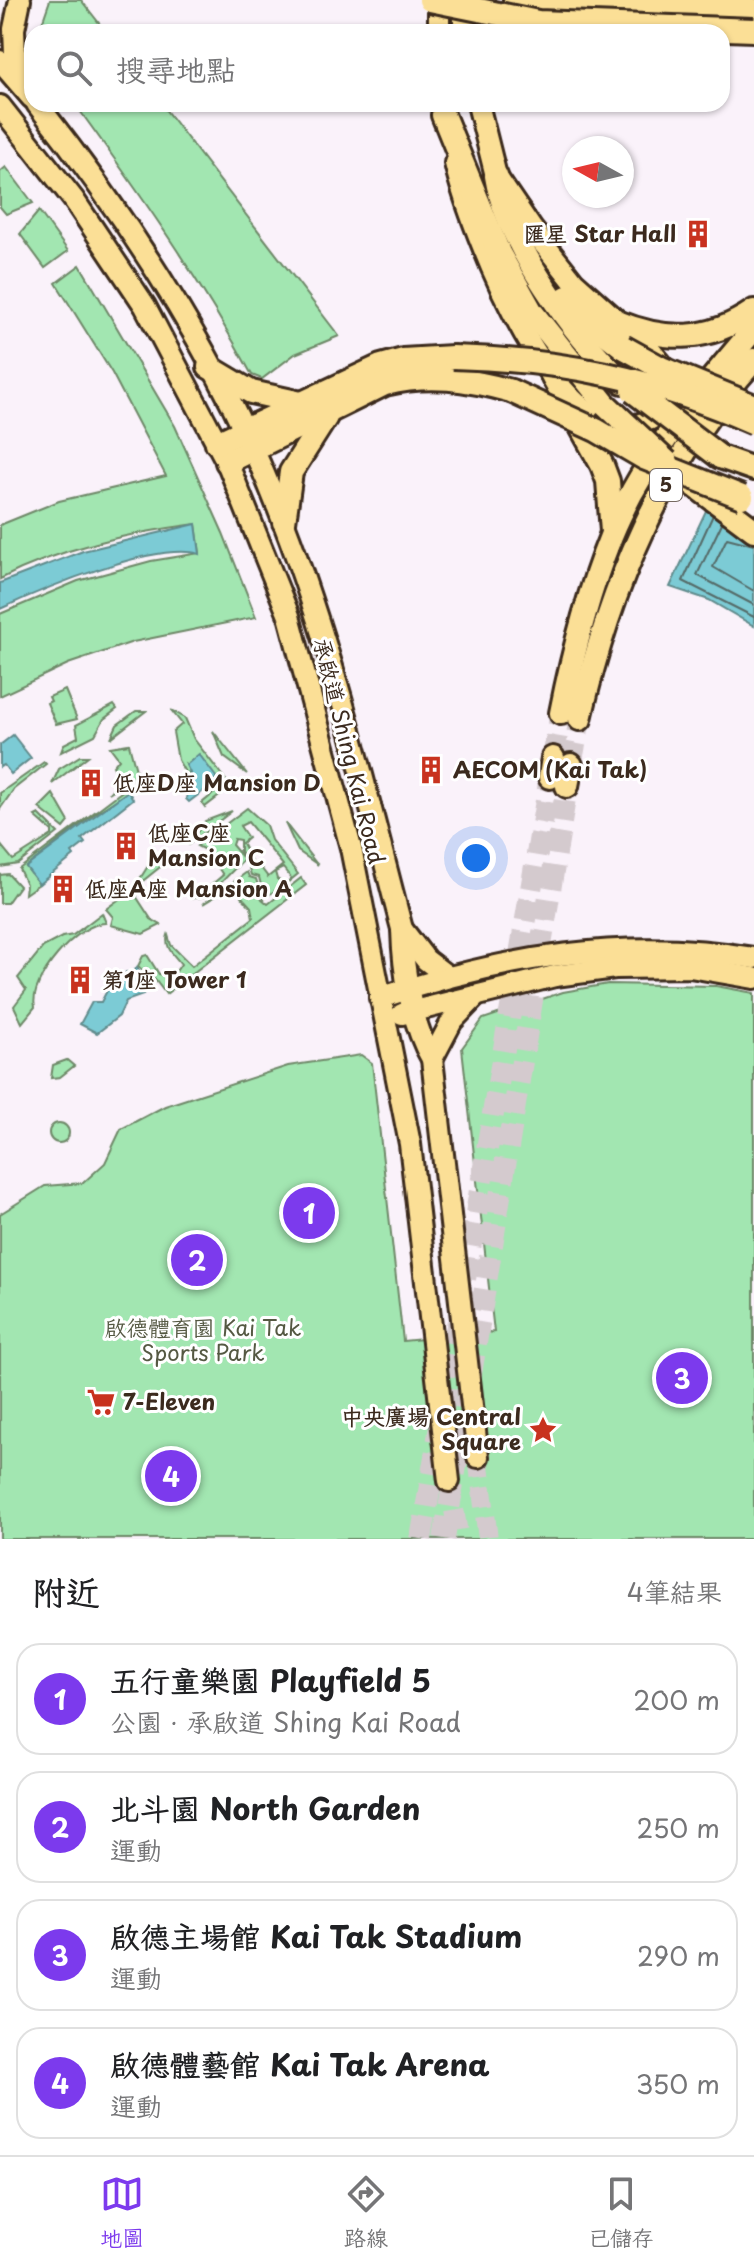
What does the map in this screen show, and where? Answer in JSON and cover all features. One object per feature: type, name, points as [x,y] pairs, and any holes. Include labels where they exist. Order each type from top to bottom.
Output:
[{"type":"highway","points":[[430,0],[538,22],[592,24]]},
{"type":"highway","points":[[515,0],[603,8],[754,10]]},
{"type":"highway","points":[[730,29],[754,30]]},
{"type":"highway","points":[[444,112],[478,206],[525,300],[568,360],[605,404],[670,466],[754,530]]},
{"type":"highway","points":[[496,176],[514,231],[558,306],[597,358],[633,391],[720,457],[754,469]]},
{"type":"highway","points":[[532,262],[582,315],[623,347],[661,368],[754,406]]},
{"type":"highway","points":[[617,322],[656,336],[690,337],[723,328],[754,311]]},
{"type":"highway","name":"5","points":[[752,363],[691,445],[644,529],[570,716],[574,644],[612,532],[656,455],[712,378],[754,329]]},
{"type":"highway","points":[[248,441],[302,403],[381,366],[403,360],[453,357],[589,368],[662,387],[754,423]]},
{"type":"highway","points":[[209,367],[251,392],[302,403]]},
{"type":"highway","points":[[222,453],[385,384],[407,379],[454,377],[511,391],[596,430],[644,458],[670,466],[754,503]]},
{"type":"highway","points":[[553,377],[602,465],[608,481],[612,532]]},
{"type":"highway","points":[[284,522],[291,472],[300,453],[335,407]]},
{"type":"main road","points":[[16,78],[14,29],[20,0]]},
{"type":"main road","points":[[439,0],[439,24]]},
{"type":"main road","points":[[462,0],[464,24]]},
{"type":"main road","points":[[0,61],[24,88]]},
{"type":"main road","name":"承啟道 Shing Kai Road","points":[[0,106],[74,200],[145,306],[222,453],[289,616],[351,848],[380,998],[387,1019],[410,1144],[449,1481]]},
{"type":"main road","name":"承啟道 Shing Kai Road","points":[[43,112],[88,170],[175,302],[248,441],[284,522],[337,685],[402,929],[410,988],[422,1041],[432,1059],[478,1457]]},
{"type":"main road","points":[[443,112],[462,195],[486,256],[553,377],[595,419],[627,427],[651,419],[668,391],[665,368],[656,355],[617,322],[553,258],[496,176],[480,112]]},
{"type":"main road","points":[[402,929],[426,960],[447,976]]},
{"type":"main road","points":[[380,998],[447,976],[578,951],[611,948],[691,949],[754,958]]},
{"type":"main road","points":[[387,1019],[454,998],[474,998],[555,976],[615,968],[690,967],[754,978]]},
{"type":"main road","points":[[432,1059],[452,1021],[474,998]]},
{"type":"green space","points":[[50,0],[81,0],[100,24],[42,24]]},
{"type":"green space","points":[[81,112],[167,112],[339,336],[295,354],[262,379],[252,375],[168,236]]},
{"type":"green space","points":[[6,167],[33,203],[6,214],[0,207],[0,172]]},
{"type":"green space","points":[[39,211],[68,251],[45,268],[20,234]]},
{"type":"green space","points":[[80,265],[175,426],[223,533],[256,617],[133,642],[68,664],[0,696],[0,614],[78,581],[151,561],[200,553],[196,524],[95,543],[0,579],[0,525],[59,501],[166,476],[112,373],[56,283]]},
{"type":"green space","points":[[65,690],[77,719],[56,724],[47,703],[51,701],[49,697]]},
{"type":"green space","points":[[114,705],[117,709],[104,719],[95,735],[61,752],[64,744],[78,737],[76,725]]},
{"type":"green space","points":[[171,710],[185,718],[194,739],[231,787],[205,807],[202,803],[219,789],[212,780],[186,764],[190,773],[186,774],[178,760],[173,732],[182,724]]},
{"type":"green space","points":[[136,711],[146,711],[111,738],[117,725]]},
{"type":"green space","points":[[213,731],[247,774],[224,757]]},
{"type":"green space","points":[[129,744],[137,774],[109,793],[121,779],[113,766],[119,759],[110,747]]},
{"type":"green space","points":[[80,756],[88,756],[52,784],[59,769]]},
{"type":"green space","points":[[44,762],[46,764],[14,789],[0,809],[0,793]]},
{"type":"green space","points":[[140,780],[139,785],[93,815],[26,867],[39,884],[25,894],[26,884],[19,869]]},
{"type":"green space","points":[[53,794],[69,822],[64,828],[39,808]]},
{"type":"green space","points":[[247,808],[266,825],[271,840],[298,874],[287,883],[291,878],[283,868],[275,872],[277,879],[285,884],[264,898],[259,877],[251,875],[249,868],[261,868],[268,877],[283,865],[248,822],[240,826],[248,838],[242,843],[251,861],[240,852],[240,840],[234,839],[232,845],[244,859],[208,896],[196,898],[223,875],[207,851],[197,846]]},
{"type":"green space","points":[[232,811],[188,845],[205,821]]},
{"type":"green space","points":[[39,814],[58,833],[18,864],[0,867],[0,844],[13,860],[52,835],[52,831],[35,816]]},
{"type":"green space","points":[[285,823],[316,863],[318,865],[298,851]]},
{"type":"green space","points":[[169,860],[139,884],[142,889],[136,896],[151,919],[161,925],[143,934],[111,925],[113,917],[106,909],[134,888],[148,866]]},
{"type":"green space","points":[[247,872],[249,877],[256,879],[262,899],[268,904],[301,878],[306,885],[166,994],[146,968],[142,970],[138,966],[143,956],[147,955],[159,974],[172,977],[181,964],[169,947],[168,935],[171,945],[192,966],[253,918],[251,907],[232,886],[203,904]]},
{"type":"green space","points":[[8,874],[19,886],[7,903],[0,903],[0,875]]},
{"type":"green space","points":[[102,913],[106,923],[82,932],[57,954],[39,982],[35,1007],[22,1023],[14,1006],[26,990],[18,978],[43,947],[73,935]]},
{"type":"green space","name":"啟德體育園 Kai Tak Sports Park","points":[[608,984],[716,986],[754,993],[754,1539],[0,1539],[0,1214],[45,1186],[83,1183],[105,1163],[121,1129],[165,1106],[288,1066],[361,1055],[372,1063],[403,1341],[494,1332],[462,1048],[483,1019],[563,992]]},
{"type":"green space","points":[[67,1060],[74,1066],[60,1077],[51,1078],[53,1065]]},
{"type":"green space","points":[[59,1123],[66,1126],[69,1133],[66,1140],[59,1143],[52,1140],[49,1133],[52,1126]]},
{"type":"water","points":[[712,498],[754,516],[754,626],[709,600],[670,587]]},
{"type":"water","points":[[196,524],[200,554],[156,554],[128,560],[70,579],[0,609],[0,583],[83,551]]},
{"type":"water","points":[[13,735],[31,758],[11,774],[4,765],[0,767],[0,745]]},
{"type":"water","points":[[199,754],[216,777],[214,783],[189,802],[186,799],[190,773],[186,765]]},
{"type":"water","points":[[128,791],[133,799],[82,839],[85,843],[72,853],[74,856],[39,884],[26,867]]},
{"type":"water","points":[[137,967],[145,983],[143,995],[126,1001],[119,1016],[97,1033],[80,1024],[92,1002],[101,1002],[109,987],[118,987],[126,972],[133,973]]},
{"type":"tunnel","points":[[553,758],[561,713]]},
{"type":"tunnel","points":[[571,765],[580,719]]},
{"type":"tunnel","points":[[421,1539],[550,777]]},
{"type":"tunnel","points":[[444,1539],[567,786]]},
{"type":"tunnel","points":[[478,1457],[488,1539]]},
{"type":"tunnel","points":[[449,1481],[459,1539]]},
{"type":"place","name":"匯星 Star Hall","points":[[698,234]]},
{"type":"place","name":"AECOM (Kai Tak)","points":[[431,770]]},
{"type":"place","name":"低座D座 Mansion D","points":[[91,783]]},
{"type":"place","name":"低座C座 Mansion C","points":[[126,846]]},
{"type":"place","name":"低座A座 Mansion A","points":[[63,889]]},
{"type":"place","name":"第1座 Tower 1","points":[[80,980]]},
{"type":"place","name":"五行童樂園 Playfield 5","points":[[309,1213]]},
{"type":"place","name":"北斗園 North Garden","points":[[197,1260]]},
{"type":"place","name":"啟德主場館 Kai Tak Stadium","points":[[682,1378]]},
{"type":"place","name":"7-Eleven","points":[[101,1402]]},
{"type":"place","name":"中央廣場 Central Square","points":[[543,1430]]},
{"type":"place","name":"啟德體藝館 Kai Tak Arena","points":[[171,1476]]}]
